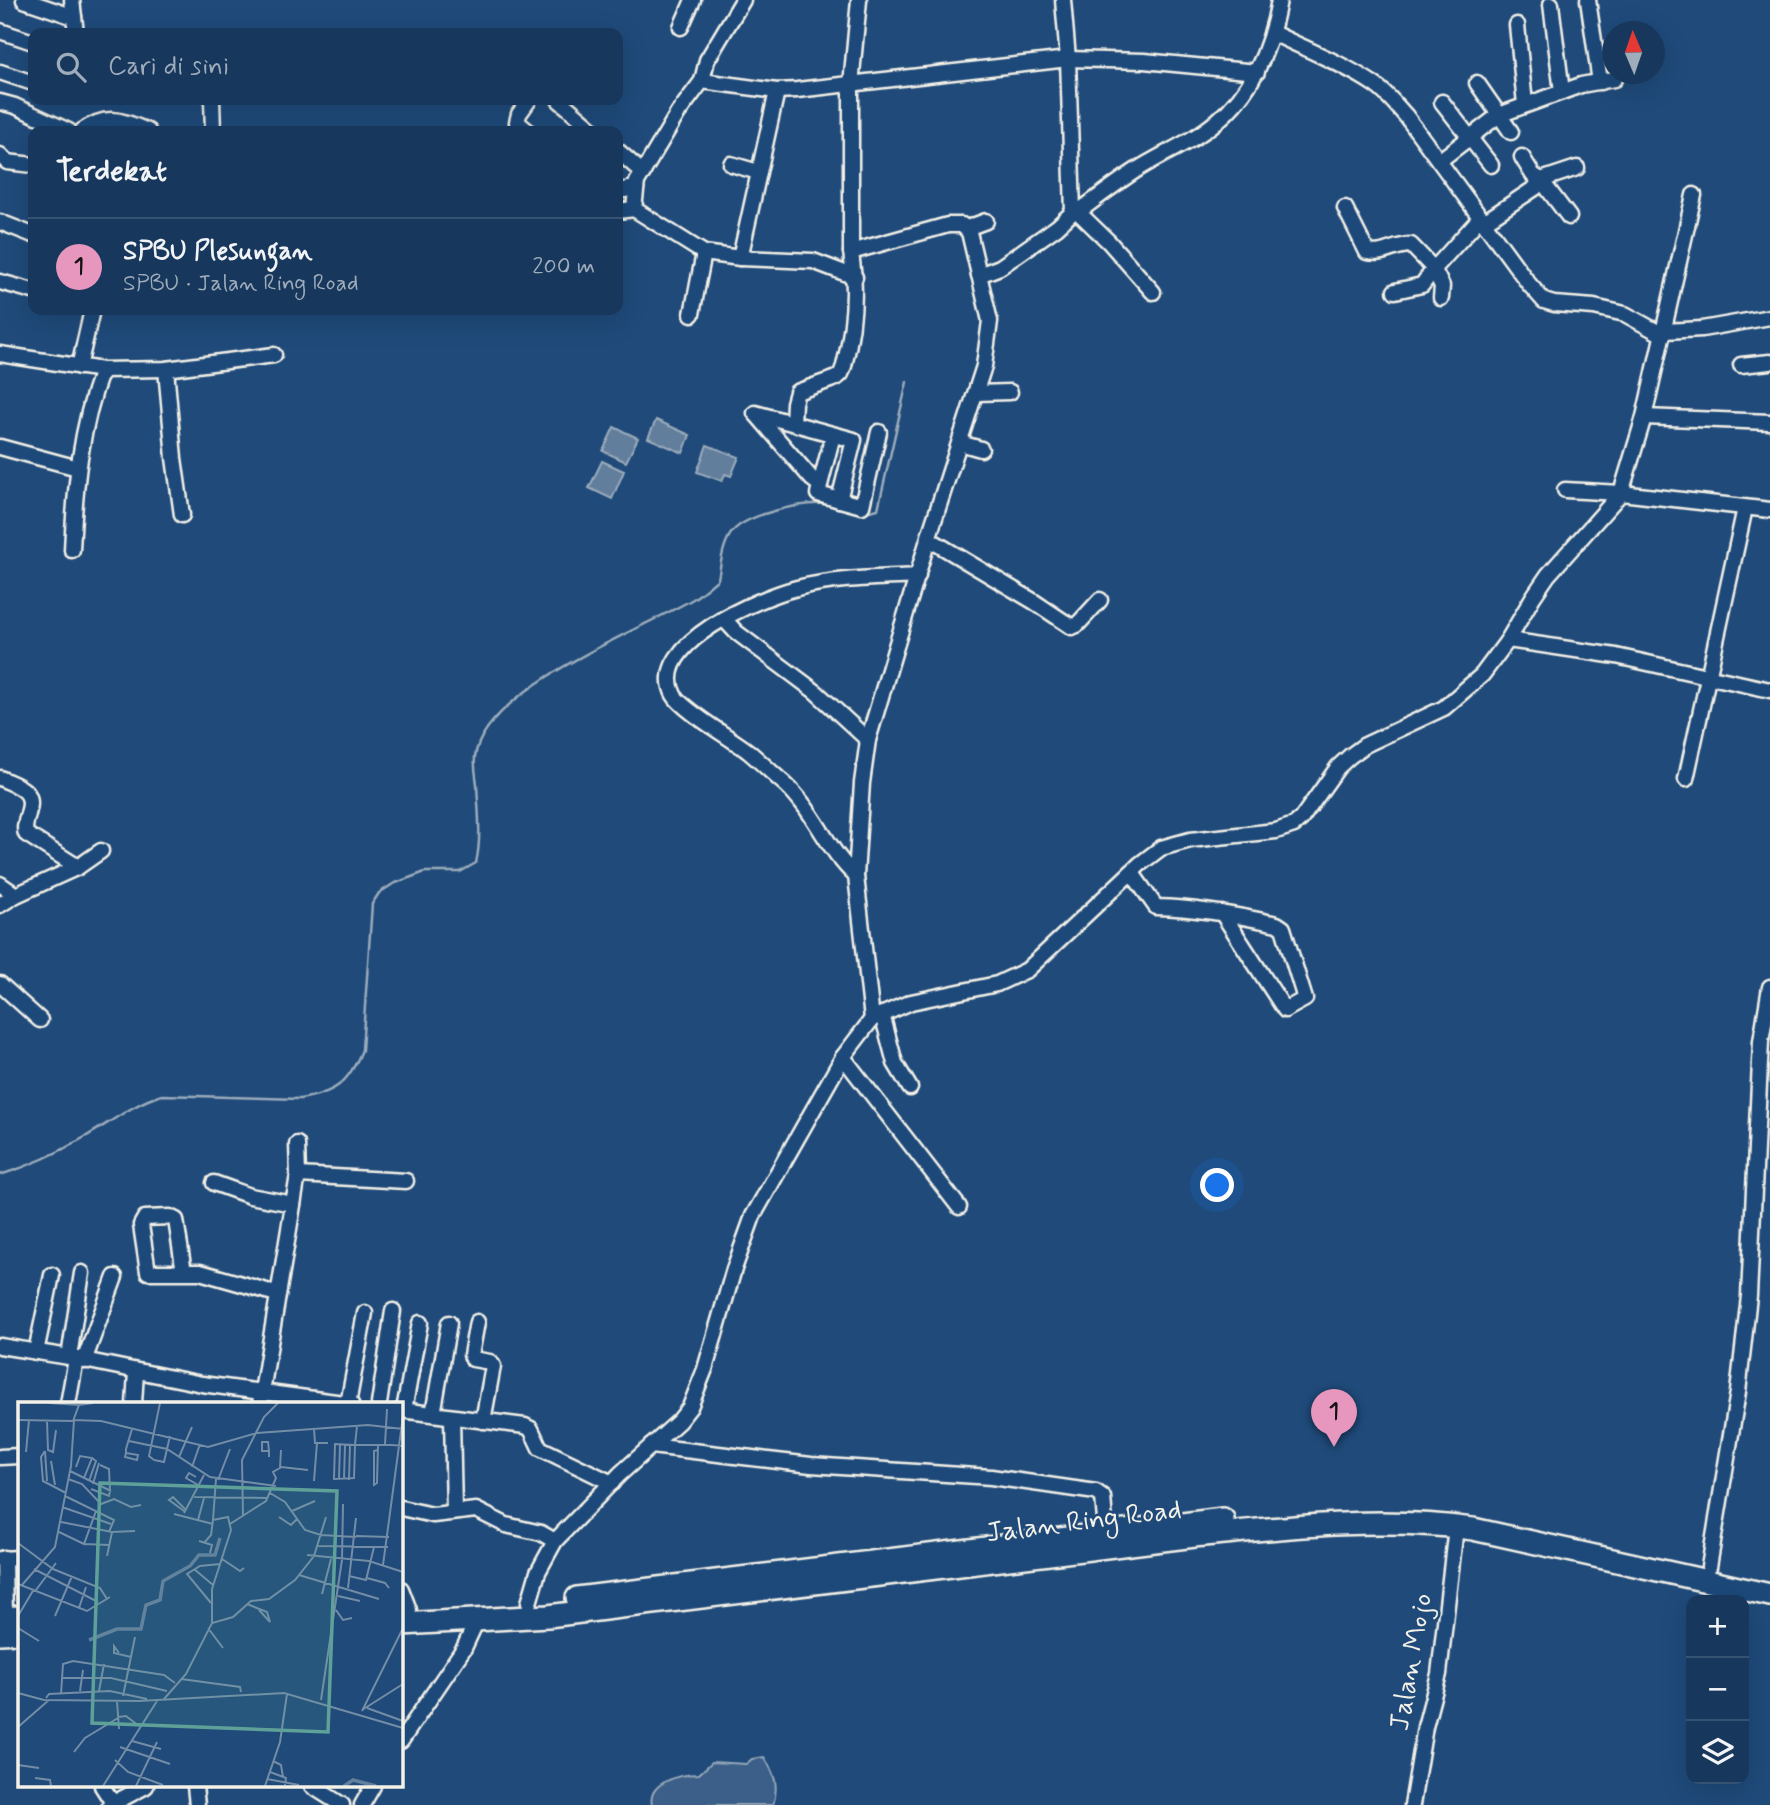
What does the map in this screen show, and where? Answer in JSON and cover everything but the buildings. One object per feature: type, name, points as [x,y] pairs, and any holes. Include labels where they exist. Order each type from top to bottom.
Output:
[{"type":"highway","name":"Jalan Ring Road","points":[[404,1614],[477,1620],[560,1614],[1194,1529],[1342,1512],[1450,1512],[1525,1525],[1770,1581]]},
{"type":"highway","name":"Jalan Ring Road","points":[[404,1614],[529,1603],[1106,1532],[1390,1524],[1456,1527],[1513,1537],[1770,1595]]},
{"type":"street","points":[[24,0],[74,18]]},
{"type":"street","points":[[72,0],[75,28]]},
{"type":"street","points":[[681,27],[693,0]]},
{"type":"street","points":[[635,209],[636,188],[643,173],[678,113],[702,81],[707,60],[743,0]]},
{"type":"street","points":[[793,424],[797,392],[841,374],[855,308],[855,277],[851,252],[851,85],[859,0]]},
{"type":"street","points":[[1063,0],[1075,212],[1109,242],[1153,292]]},
{"type":"street","points":[[979,275],[1000,267],[1134,172],[1216,122],[1244,92],[1257,72],[1273,33],[1279,0]]},
{"type":"street","points":[[1440,161],[1499,114],[1581,85],[1607,80],[1588,0]]},
{"type":"street","points":[[1551,4],[1562,92]]},
{"type":"street","points":[[1517,25],[1525,104]]},
{"type":"street","points":[[0,31],[28,41]]},
{"type":"street","points":[[1273,33],[1377,86],[1406,116],[1529,284],[1544,300],[1553,304],[1594,307],[1625,314],[1664,333],[1770,317]]},
{"type":"street","points":[[702,81],[777,91],[851,85],[1068,59],[1144,61],[1257,72]]},
{"type":"street","points":[[0,72],[28,81]]},
{"type":"street","points":[[1477,83],[1511,132]]},
{"type":"street","points":[[740,258],[777,91]]},
{"type":"street","points":[[0,102],[15,106],[57,126]]},
{"type":"street","points":[[1442,102],[1491,165]]},
{"type":"street","points":[[212,105],[212,126]]},
{"type":"street","points":[[522,126],[517,122],[525,105]]},
{"type":"street","points":[[565,105],[589,126]]},
{"type":"street","points":[[91,126],[103,119],[129,126]]},
{"type":"street","points":[[623,155],[643,173]]},
{"type":"street","points":[[1522,157],[1533,175],[1541,180],[1569,217]]},
{"type":"street","points":[[2,164],[28,165]]},
{"type":"street","points":[[731,164],[758,172]]},
{"type":"street","points":[[1395,291],[1422,285],[1483,220],[1535,188],[1541,180],[1577,168]]},
{"type":"street","points":[[623,190],[636,188]]},
{"type":"street","points":[[529,1603],[538,1572],[555,1541],[679,1421],[697,1392],[753,1216],[843,1057],[877,1016],[911,1002],[997,984],[1027,970],[1152,853],[1172,844],[1276,831],[1294,825],[1338,767],[1350,756],[1364,745],[1444,708],[1482,675],[1508,640],[1548,575],[1621,493],[1644,417],[1695,195]]},
{"type":"street","points":[[1345,208],[1367,253],[1381,254],[1390,249],[1411,245],[1434,270],[1442,286],[1441,298]]},
{"type":"street","points":[[623,210],[635,209],[704,253],[740,258],[813,261],[855,277]]},
{"type":"street","points":[[851,252],[948,225],[967,228],[986,221]]},
{"type":"street","points":[[0,222],[28,233]]},
{"type":"street","points":[[910,1088],[895,1063],[877,1016],[856,876],[862,783],[868,740],[929,536],[984,366],[989,333],[988,307],[967,228]]},
{"type":"street","points":[[692,314],[704,253]]},
{"type":"street","points":[[0,282],[28,290]]},
{"type":"street","points":[[79,367],[91,315]]},
{"type":"street","points":[[0,354],[102,370],[166,369],[274,355]]},
{"type":"street","points":[[1741,365],[1770,362]]},
{"type":"street","points":[[166,369],[182,515]]},
{"type":"street","points":[[72,550],[78,468],[92,396],[102,370]]},
{"type":"street","points":[[976,393],[1010,392]]},
{"type":"street","points":[[820,485],[755,413],[853,440],[839,500]]},
{"type":"street","points":[[1644,417],[1770,422]]},
{"type":"street","points":[[833,435],[818,494],[862,506],[879,432]]},
{"type":"street","points":[[960,443],[981,449]]},
{"type":"street","points":[[0,447],[78,468]]},
{"type":"street","points":[[1565,490],[1621,493],[1770,510]]},
{"type":"street","points":[[1686,779],[1745,508]]},
{"type":"street","points":[[929,536],[1072,627],[1100,600]]},
{"type":"street","points":[[856,876],[840,860],[802,803],[786,785],[750,753],[678,700],[673,693],[669,677],[671,665],[695,637],[724,619],[750,605],[797,587],[844,580],[918,576]]},
{"type":"street","points":[[724,619],[736,632],[816,692],[868,740]]},
{"type":"street","points":[[1508,640],[1616,656],[1770,690]]},
{"type":"street","points":[[0,778],[27,792],[31,800],[24,826],[26,834],[78,867]]},
{"type":"street","points":[[0,905],[78,867],[101,851]]},
{"type":"street","points":[[1132,873],[1156,907],[1222,913],[1277,924],[1283,928],[1305,999],[1285,1010],[1222,913]]},
{"type":"street","points":[[0,884],[16,895]]},
{"type":"street","points":[[0,984],[40,1020]]},
{"type":"street","points":[[1709,1567],[1738,1392],[1749,1296],[1761,1041],[1770,987]]},
{"type":"street","points":[[843,1057],[959,1207]]},
{"type":"street","points":[[261,1398],[298,1175],[297,1144]]},
{"type":"street","points":[[298,1175],[406,1181]]},
{"type":"street","points":[[215,1183],[250,1196],[293,1204]]},
{"type":"street","points":[[184,1272],[176,1220],[170,1217],[145,1218],[141,1221],[147,1270],[153,1273],[200,1272],[277,1294]]},
{"type":"street","points":[[68,1402],[77,1359],[82,1273]]},
{"type":"street","points":[[36,1352],[52,1275]]},
{"type":"street","points":[[77,1359],[115,1277]]},
{"type":"street","points":[[379,1402],[393,1311]]},
{"type":"street","points":[[350,1402],[365,1313]]},
{"type":"street","points":[[477,1322],[471,1355],[473,1359],[490,1362],[493,1366],[483,1421]]},
{"type":"street","points":[[420,1323],[402,1410],[525,1426],[531,1429],[540,1447],[612,1483]]},
{"type":"street","points":[[433,1414],[449,1323]]},
{"type":"street","points":[[0,1346],[77,1359],[261,1398],[320,1402]]},
{"type":"street","points":[[134,1402],[136,1372]]},
{"type":"street","points":[[452,1417],[454,1512]]},
{"type":"street","points":[[651,1446],[811,1465],[991,1477],[1096,1492],[1103,1497],[1106,1532]]},
{"type":"street","points":[[0,1457],[18,1457]]},
{"type":"street","points":[[402,1508],[433,1515],[476,1510],[506,1525],[541,1533],[555,1541]]},
{"type":"street","name":"Jalan Mojo","points":[[1412,1805],[1425,1727],[1440,1674],[1456,1527]]},
{"type":"street","points":[[2,1558],[9,1623]]},
{"type":"street","points":[[402,1740],[464,1648],[477,1620]]},
{"type":"street","points":[[103,1787],[112,1804],[144,1787]]},
{"type":"street","points":[[195,1787],[197,1805]]},
{"type":"street","points":[[314,1787],[342,1805]]},
{"type":"street","points":[[362,1805],[372,1787]]},
{"type":"shaded area","points":[[656,420],[690,435],[683,453],[648,438]]},
{"type":"shaded area","points":[[614,427],[638,438],[626,462],[603,451]]},
{"type":"shaded area","points":[[707,445],[739,457],[731,476],[725,474],[722,481],[697,472]]},
{"type":"shaded area","points":[[602,461],[624,471],[612,499],[589,488]]},
{"type":"shaded area","points":[[764,1757],[775,1780],[773,1805],[652,1805],[655,1790],[667,1781],[699,1774],[712,1762],[746,1764],[752,1759]]},
{"type":"waterway","points":[[0,1175],[54,1154],[132,1108],[162,1095],[300,1099],[322,1094],[339,1085],[357,1062],[362,1050],[372,904],[379,893],[393,884],[425,872],[460,872],[476,863],[479,824],[475,757],[484,732],[505,709],[533,686],[602,645],[693,599],[706,589],[718,579],[726,543],[739,526],[776,510],[803,505],[833,505],[856,512],[878,509],[907,382]]},
{"type":"place","name":"SPBU Plesungan","points":[[1334,1447]]}]
